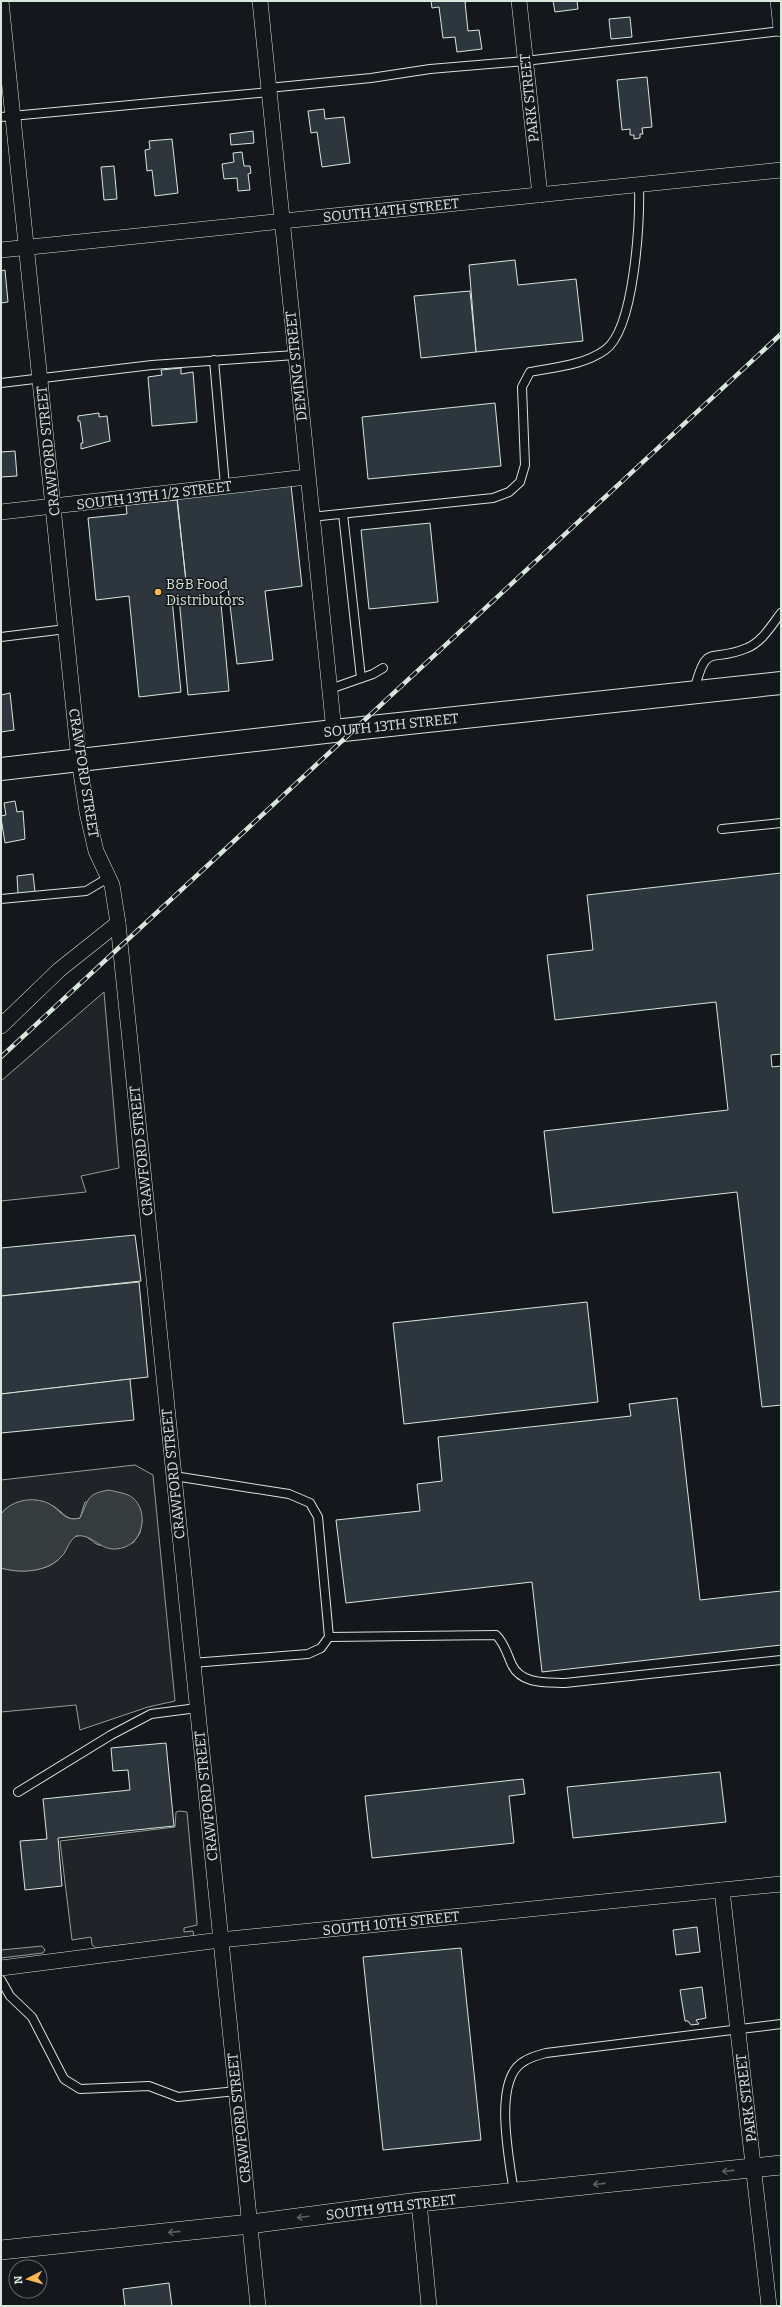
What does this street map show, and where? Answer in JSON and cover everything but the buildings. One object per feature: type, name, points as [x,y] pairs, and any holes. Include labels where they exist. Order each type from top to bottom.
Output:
[{"type":"main road","name":"SOUTH 13TH STREET","points":[[1,769],[334,730],[781,683]]},
{"type":"street","name":"CRAWFORD STREET","points":[[1,1],[7,116],[27,247],[79,760],[87,812],[96,851],[112,885],[118,923],[258,2306]]},
{"type":"street","name":"DEMING STREET","points":[[260,1],[311,517],[334,730]]},
{"type":"street","name":"PARK STREET","points":[[519,1],[540,195]]},
{"type":"street","points":[[778,1],[781,30]]},
{"type":"street","name":"SOUTH 14TH STREET","points":[[1,250],[781,170]]},
{"type":"street","name":"SOUTH 13TH 1/2 STREET","points":[[1,512],[307,477]]},
{"type":"street","points":[[1,1026],[59,970],[118,923]]},
{"type":"street","name":"SOUTH 10TH STREET","points":[[1,1968],[220,1940],[781,1884]]},
{"type":"street","name":"PARK STREET","points":[[722,1890],[769,2306]]},
{"type":"street","name":"SOUTH 9TH STREET","points":[[1,2250],[250,2224],[418,2202],[781,2165]]},
{"type":"street","points":[[418,2202],[429,2306]]},
{"type":"lane","points":[[7,116],[268,90],[371,78],[430,69],[525,61],[781,30]]},
{"type":"lane","points":[[311,517],[493,498],[509,492],[520,482],[525,466],[522,387],[530,372],[586,361],[606,350],[617,338],[629,302],[640,207],[639,184]]},
{"type":"lane","points":[[1,383],[152,365],[295,355]]},
{"type":"lane","points":[[214,360],[225,486]]},
{"type":"lane","points":[[343,514],[361,678]]},
{"type":"lane","points":[[694,693],[700,669],[707,658],[714,655],[747,648],[758,642],[781,613]]},
{"type":"lane","points":[[1,637],[66,629]]},
{"type":"lane","points":[[330,689],[383,668]]},
{"type":"lane","points":[[722,829],[781,823]]},
{"type":"lane","points":[[1,899],[86,891],[108,878]]},
{"type":"lane","points":[[174,1476],[289,1494],[310,1504],[318,1517],[329,1638],[321,1648],[308,1654],[192,1663]]},
{"type":"lane","points":[[329,1638],[496,1635],[502,1641],[512,1666],[521,1676],[537,1682],[566,1682],[781,1660]]},
{"type":"lane","points":[[18,1792],[111,1735],[151,1714],[197,1708]]},
{"type":"lane","points":[[1,1980],[10,1996],[32,2017],[64,2079],[80,2089],[149,2086],[178,2097],[236,2091]]},
{"type":"lane","points":[[514,2193],[504,2106],[508,2082],[521,2062],[546,2052],[781,2024]]},
{"type":"shaded area","points":[[104,992],[119,1168],[81,1176],[86,1192],[1,1201],[1,1081]]},
{"type":"shaded area","points":[[135,1465],[153,1475],[175,1701],[148,1707],[80,1730],[76,1705],[1,1712],[1,1568],[26,1571],[51,1565],[63,1554],[68,1543],[74,1537],[81,1535],[99,1545],[107,1546],[133,1543],[140,1533],[142,1521],[85,1502],[80,1518],[75,1519],[68,1518],[53,1506],[30,1503],[14,1504],[5,1509],[1,1514],[1,1480]]},
{"type":"shaded area","points":[[109,1490],[131,1496],[141,1510],[142,1525],[140,1532],[131,1543],[125,1547],[110,1549],[83,1536],[76,1536],[71,1541],[62,1556],[56,1561],[42,1568],[17,1571],[1,1568],[1,1514],[6,1509],[25,1500],[40,1500],[53,1506],[68,1518],[75,1519],[80,1518],[89,1498],[96,1493]]},
{"type":"shaded area","points":[[176,1812],[187,1812],[197,1922],[197,1925],[184,1928],[184,1932],[193,1931],[194,1937],[96,1948],[92,1945],[91,1937],[72,1940],[60,1841],[175,1827]]},
{"type":"shaded area","points":[[42,1946],[45,1950],[43,1953],[1,1958],[1,1950]]},
{"type":"railway","points":[[1,1057],[781,334]]},
{"type":"place","name":"B&B Food Distributors","points":[[158,592]]}]
